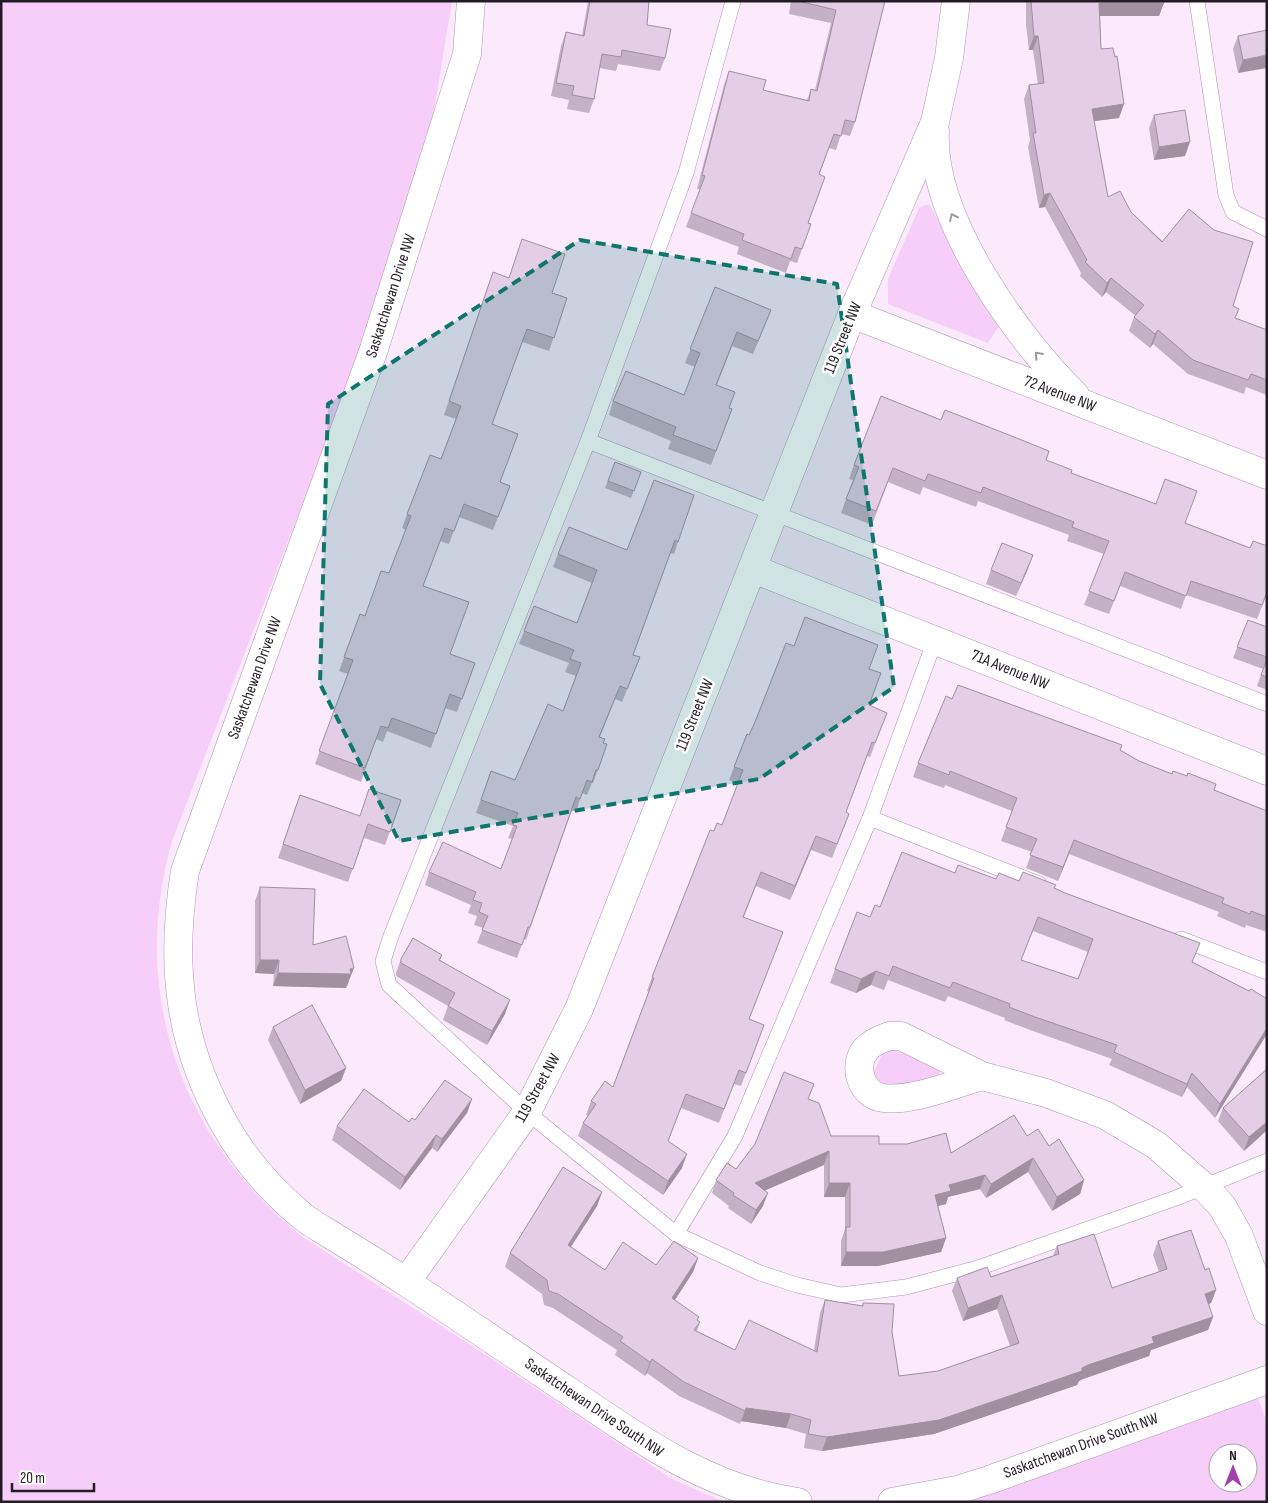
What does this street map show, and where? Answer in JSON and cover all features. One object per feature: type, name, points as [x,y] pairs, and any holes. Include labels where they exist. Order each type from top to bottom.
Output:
[{"type":"street","name":"Saskatchewan Drive NW","points":[[406,1282],[303,1217],[267,1182],[242,1152],[208,1094],[195,1058],[185,1022],[179,984],[177,946],[179,908],[185,871],[374,349],[467,54],[471,1]]},
{"type":"street","name":"119 Street NW","points":[[956,1],[949,58],[935,122],[934,146],[940,182],[965,242],[1001,306],[1025,341],[1053,373],[1084,403]]},
{"type":"street","name":"119 Street NW","points":[[406,1282],[527,1112],[579,1009],[852,314],[935,122]]},
{"type":"street","name":"72 Avenue NW","points":[[852,314],[1267,475]]},
{"type":"street","name":"71A Avenue NW","points":[[753,568],[1267,771]]},
{"type":"street","points":[[982,1076],[1046,1093],[1105,1115],[1156,1145],[1204,1187],[1222,1206],[1239,1236],[1267,1311]]},
{"type":"street","name":"Saskatchewan Drive South NW","points":[[406,1282],[657,1451],[721,1482],[754,1493],[798,1502]]},
{"type":"street","name":"Saskatchewan Drive South NW","points":[[892,1502],[949,1491],[989,1480],[1267,1380]]},
{"type":"lane","points":[[733,1],[686,173],[588,441],[383,961],[388,985],[527,1112],[676,1234],[760,1273],[797,1285],[841,1295],[906,1286],[978,1268],[1204,1187],[1267,1161]]},
{"type":"lane","points":[[1197,1],[1226,195],[1233,212],[1267,229]]},
{"type":"lane","points":[[588,441],[1267,704]]},
{"type":"lane","points":[[676,1234],[735,1136],[870,818],[935,640]]},
{"type":"lane","points":[[870,818],[1054,890]]},
{"type":"lane","points":[[1165,933],[1267,972]]},
{"type":"highlighted area","points":[[580,240],[837,284],[894,687],[759,779],[399,841],[320,684],[328,404]]},
{"type":"shaded area","points":[[1,1],[452,1],[432,123],[383,296],[172,841],[160,898],[157,953],[162,1007],[175,1058],[196,1108],[224,1154],[259,1197],[301,1236],[480,1351],[672,1479],[724,1502],[1,1502]]},
{"type":"shaded area","points":[[930,205],[961,266],[999,326],[988,343],[888,304],[888,279],[919,208]]},
{"type":"shaded area","points":[[890,1049],[907,1054],[939,1070],[940,1074],[897,1090],[880,1087],[873,1074],[883,1052]]},
{"type":"shaded area","points":[[1258,1398],[1267,1423],[1267,1502],[961,1502]]},
{"type":"building","points":[[590,1],[649,1],[647,25],[671,29],[665,58],[622,50],[621,57],[602,54],[594,99],[572,95],[574,86],[556,83],[566,32],[584,36]]},
{"type":"building","points":[[798,1],[885,1],[855,122],[845,120],[841,136],[834,134],[819,174],[825,177],[808,223],[811,224],[802,249],[795,247],[791,259],[742,240],[744,234],[691,213],[705,176],[702,175],[729,71],[766,80],[763,90],[809,101],[811,89],[817,91],[836,10]]},
{"type":"building","points":[[1031,1],[1164,1],[1164,3],[1099,3],[1101,49],[1113,48],[1115,57],[1117,56],[1124,104],[1092,109],[1108,197],[1120,191],[1131,212],[1162,242],[1189,209],[1214,230],[1253,242],[1233,306],[1239,309],[1235,318],[1267,330],[1267,380],[1251,374],[1248,380],[1193,360],[1158,330],[1155,334],[1134,317],[1144,305],[1111,278],[1107,283],[1085,262],[1087,260],[1050,193],[1044,195],[1033,133],[1036,133],[1029,85],[1044,83],[1038,36],[1034,36]]},
{"type":"building","points":[[1267,30],[1267,55],[1243,60],[1238,36]]},
{"type":"building","points":[[1185,110],[1190,142],[1159,147],[1154,115]]},
{"type":"building","points":[[522,239],[565,254],[552,293],[567,298],[554,338],[527,329],[492,424],[518,434],[500,482],[510,486],[498,517],[464,504],[454,531],[445,528],[423,586],[469,602],[450,654],[475,663],[462,699],[450,694],[436,734],[392,718],[388,728],[381,726],[365,768],[319,751],[353,660],[344,657],[360,614],[365,616],[381,571],[389,573],[411,516],[407,514],[430,455],[441,459],[461,406],[449,401],[493,272],[509,278]]},
{"type":"building","points":[[715,287],[771,310],[758,341],[737,332],[716,385],[735,392],[729,408],[732,409],[716,451],[673,435],[676,427],[613,401],[626,371],[684,395],[700,353],[690,349]]},
{"type":"building","points":[[881,396],[941,420],[945,410],[1004,433],[1049,451],[1046,460],[1072,470],[1071,473],[1156,504],[1165,479],[1197,491],[1185,523],[1250,548],[1253,541],[1267,546],[1267,592],[1262,605],[1191,581],[1186,596],[1125,572],[1114,601],[1089,591],[1109,541],[1072,527],[1074,522],[983,487],[981,493],[928,474],[925,481],[893,468],[876,511],[846,499],[859,467],[854,465]]},
{"type":"building","points":[[615,462],[641,472],[634,491],[608,481]]},
{"type":"building","points":[[654,480],[694,495],[678,542],[675,540],[633,655],[640,657],[627,689],[620,686],[599,737],[605,739],[603,743],[607,744],[598,770],[596,770],[592,782],[587,780],[580,799],[576,797],[522,945],[482,930],[488,916],[479,912],[482,903],[473,900],[476,892],[429,872],[443,842],[501,869],[517,826],[513,825],[518,813],[481,800],[491,771],[515,780],[548,704],[563,711],[581,663],[570,659],[574,650],[524,631],[534,606],[577,623],[597,570],[558,554],[569,527],[627,550]]},
{"type":"building","points":[[1002,543],[1033,555],[1021,583],[991,570]]},
{"type":"building","points":[[805,617],[878,645],[869,669],[881,673],[869,705],[887,713],[875,743],[872,742],[846,812],[849,814],[837,844],[816,836],[795,886],[761,872],[743,917],[783,932],[749,1019],[764,1025],[746,1073],[739,1070],[724,1109],[686,1094],[668,1141],[687,1154],[668,1181],[583,1123],[596,1104],[591,1101],[605,1081],[613,1087],[654,978],[652,977],[710,830],[714,831],[717,823],[722,825],[743,770],[734,767],[747,734],[749,735],[755,722],[786,643],[794,646]]},
{"type":"building","points":[[1248,620],[1267,627],[1267,657],[1237,647]]},
{"type":"building","points":[[1267,659],[1267,677],[1261,675]]},
{"type":"building","points":[[958,685],[1122,745],[1120,750],[1139,761],[1172,774],[1173,771],[1187,776],[1188,773],[1216,784],[1214,790],[1267,811],[1267,917],[1251,911],[1250,914],[1222,903],[1224,898],[1074,840],[1063,867],[1030,855],[1037,839],[1006,827],[1017,798],[950,771],[949,775],[918,763],[946,696],[952,699]]},
{"type":"building","points":[[369,789],[401,800],[390,832],[368,824],[353,869],[283,844],[300,795],[360,816]]},
{"type":"building","points":[[902,852],[955,873],[958,865],[996,879],[999,873],[1019,881],[1023,872],[1056,885],[1054,888],[1065,893],[1200,943],[1192,962],[1249,991],[1251,989],[1267,999],[1267,1028],[1220,1104],[1192,1073],[1187,1084],[1114,1052],[1117,1045],[1035,1017],[1009,1007],[1010,1004],[953,982],[950,988],[893,966],[889,976],[876,971],[861,979],[835,969],[857,912],[870,917],[875,905],[880,907]],"holes":[[[1038,917],[1093,939],[1078,979],[1021,960]]]},
{"type":"building","points":[[260,887],[315,889],[313,945],[346,936],[354,968],[350,969],[351,974],[278,973],[279,960],[260,960]]},
{"type":"building","points":[[413,938],[442,955],[439,960],[510,1000],[492,1031],[448,1006],[455,993],[401,963],[401,959]]},
{"type":"building","points":[[312,1005],[346,1068],[305,1090],[273,1027]]},
{"type":"building","points":[[1267,1069],[1267,1122],[1249,1137],[1223,1108]]},
{"type":"building","points":[[784,1072],[814,1084],[808,1099],[819,1103],[831,1136],[879,1136],[879,1144],[907,1144],[946,1133],[951,1153],[1014,1115],[1027,1136],[1038,1129],[1049,1146],[1059,1139],[1084,1180],[1057,1197],[1033,1158],[991,1184],[985,1175],[949,1185],[951,1191],[935,1195],[946,1238],[883,1252],[846,1252],[846,1227],[850,1227],[850,1183],[829,1183],[829,1151],[755,1183],[768,1193],[756,1210],[733,1195],[734,1193],[716,1180],[727,1163],[736,1169],[755,1144]]},
{"type":"building","points":[[445,1080],[472,1099],[442,1139],[436,1135],[405,1177],[337,1126],[364,1089],[409,1122],[412,1118],[415,1120]]},
{"type":"building","points":[[563,1167],[602,1192],[568,1245],[605,1270],[623,1242],[656,1265],[674,1241],[698,1258],[672,1298],[699,1317],[697,1320],[700,1322],[694,1330],[735,1350],[749,1320],[817,1352],[825,1300],[863,1306],[863,1303],[894,1304],[892,1332],[899,1376],[938,1371],[1019,1343],[1002,1295],[968,1308],[957,1278],[987,1267],[991,1277],[1059,1254],[1057,1246],[1094,1234],[1112,1288],[1167,1269],[1158,1241],[1191,1230],[1205,1270],[1209,1268],[1216,1290],[1205,1294],[1213,1317],[1152,1337],[1154,1343],[1088,1365],[1082,1368],[1082,1371],[939,1420],[827,1437],[808,1434],[811,1420],[791,1414],[746,1408],[745,1411],[684,1382],[652,1359],[650,1362],[620,1341],[623,1337],[558,1294],[549,1291],[547,1280],[510,1253]]}]
